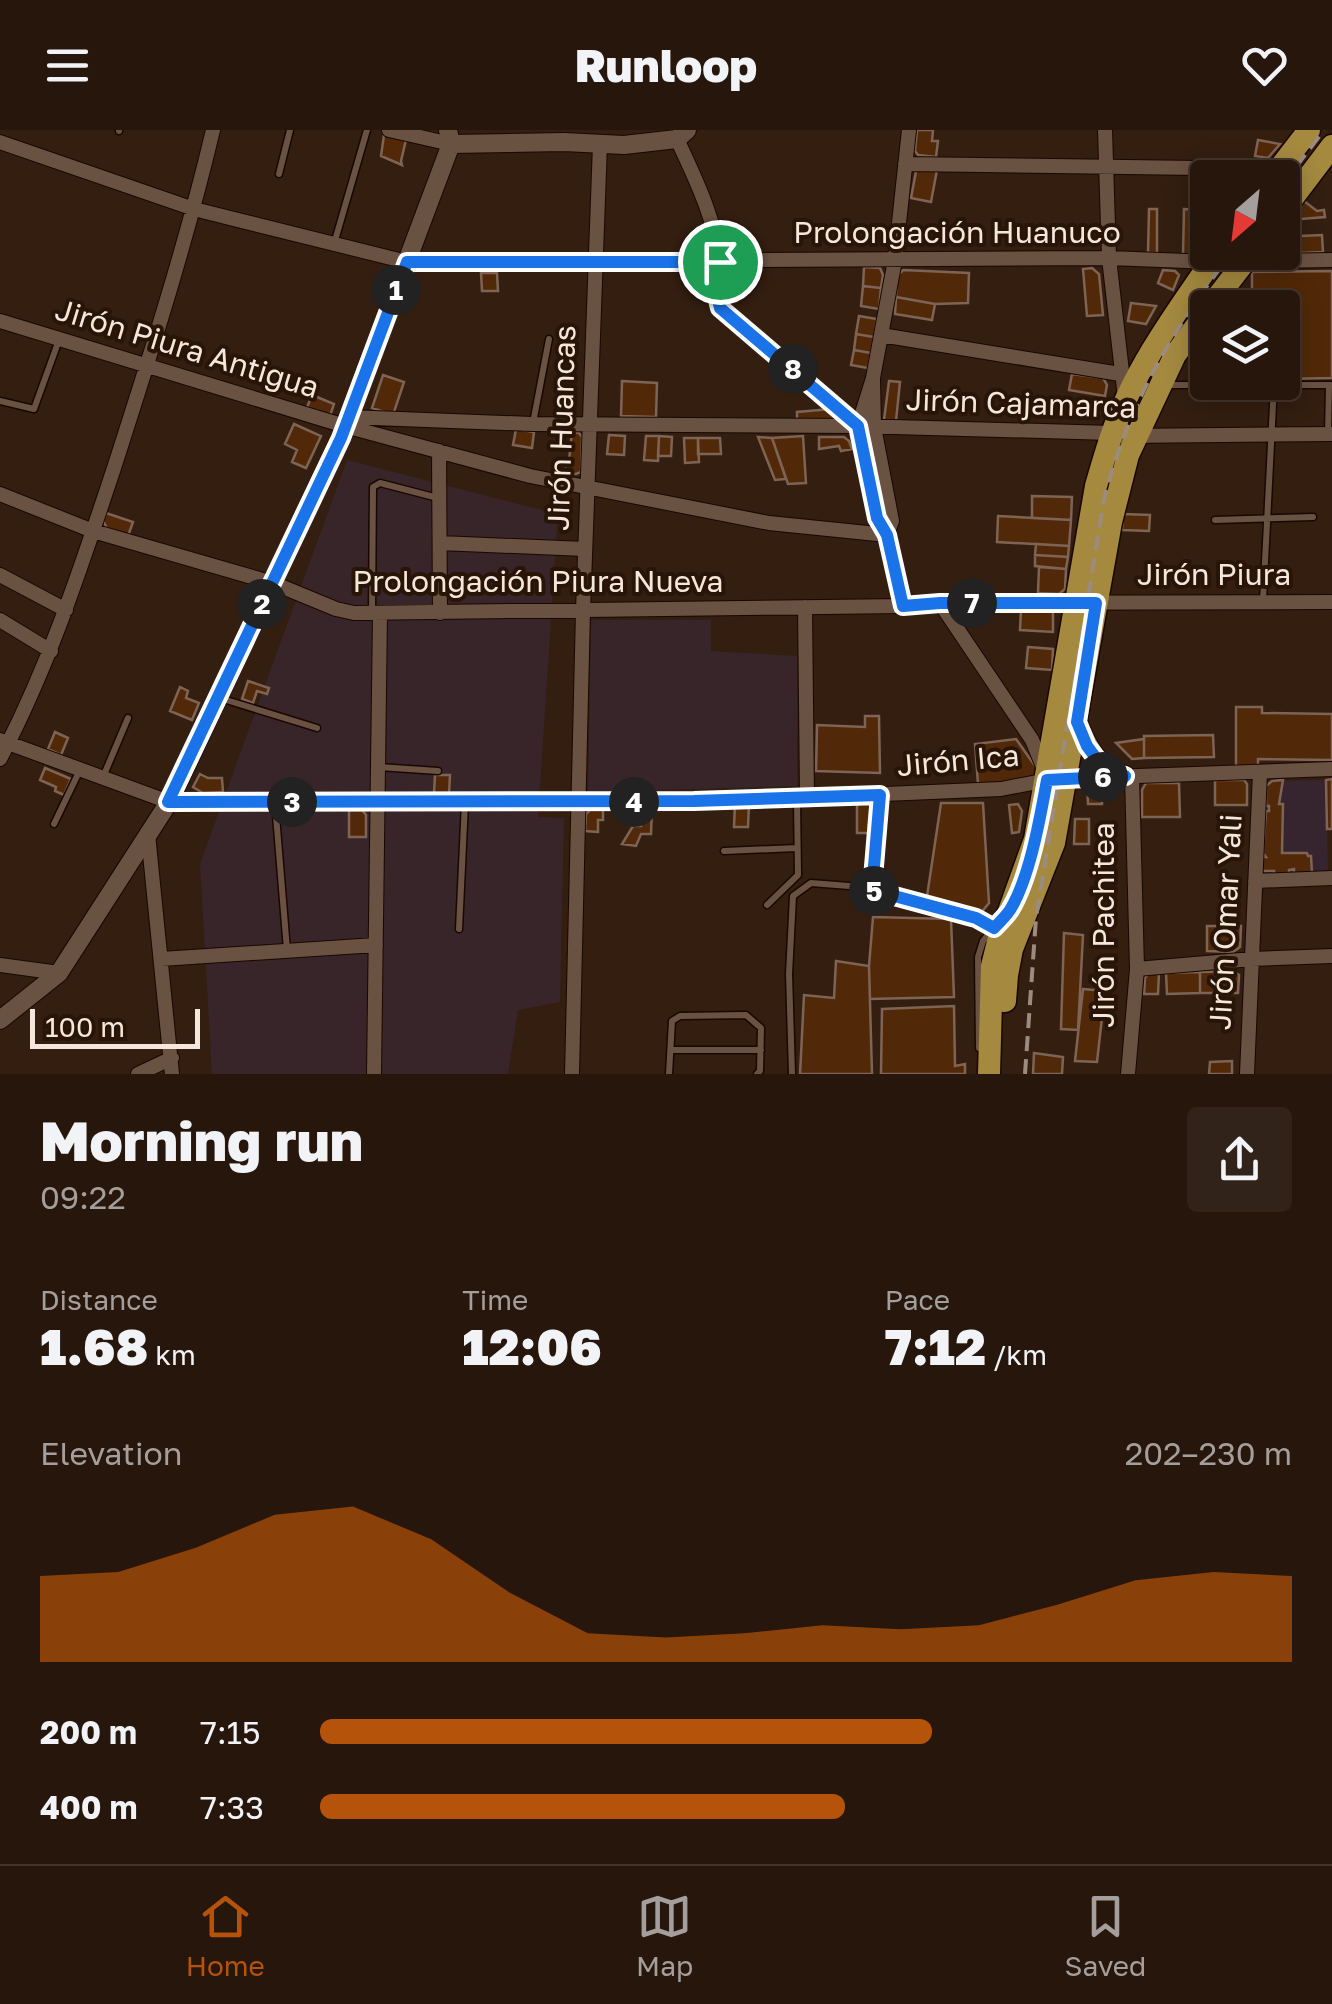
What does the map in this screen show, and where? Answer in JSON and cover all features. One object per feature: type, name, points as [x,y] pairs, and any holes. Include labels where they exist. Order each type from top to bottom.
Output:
[{"type":"main road","points":[[1286,160],[1309,130]]},
{"type":"main road","points":[[1300,190],[1327,158]]},
{"type":"main road","points":[[1124,435],[1125,402],[1142,367],[1206,270]]},
{"type":"main road","points":[[1223,290],[1239,270]]},
{"type":"main road","points":[[993,1072],[992,966],[1002,919],[1036,839],[1077,722],[1096,486],[1124,435],[1190,335]]},
{"type":"main road","points":[[993,1072],[1009,964],[1054,842],[1057,779],[1086,603]]},
{"type":"main road","points":[[1077,722],[1099,762],[1112,772],[1128,776]]},
{"type":"street","points":[[0,759],[4,742],[51,651],[93,531],[194,209],[212,130]]},
{"type":"street","points":[[390,130],[450,137],[564,136],[624,145],[682,135],[720,262],[720,308],[866,426]]},
{"type":"street","points":[[903,606],[887,535],[892,521],[866,426],[894,260],[910,130]]},
{"type":"street","points":[[1105,130],[1108,258],[1125,402]]},
{"type":"street","points":[[0,1020],[59,973],[168,802],[347,422],[450,137]]},
{"type":"street","name":"Prolongación Huanuco","points":[[0,142],[194,209],[407,262],[1190,257]]},
{"type":"street","name":"Jirón Huancas","points":[[572,1074],[582,611],[600,144]]},
{"type":"street","points":[[906,164],[1190,170]]},
{"type":"street","name":"Prolongación Huanuco","points":[[1300,259],[1332,260]]},
{"type":"street","name":"Jirón Piura Antigua","points":[[0,320],[530,476],[769,523],[887,535]]},
{"type":"street","points":[[881,334],[1120,374]]},
{"type":"street","name":"Jirón Cajamarca","points":[[347,422],[866,426],[1124,435],[1330,434]]},
{"type":"street","points":[[439,452],[440,613]]},
{"type":"street","name":"Prolongación Piura Nueva","points":[[0,494],[93,531],[273,582],[336,609],[376,614],[1086,603]]},
{"type":"street","points":[[440,543],[585,549]]},
{"type":"street","points":[[0,575],[66,610]]},
{"type":"street","name":"Jirón Piura","points":[[1086,603],[1332,602]]},
{"type":"street","points":[[940,603],[1057,779]]},
{"type":"street","points":[[802,798],[805,607]]},
{"type":"street","points":[[374,1074],[376,614]]},
{"type":"street","points":[[0,620],[51,651]]},
{"type":"street","name":"Jirón Ica","points":[[4,742],[168,802],[802,798],[1001,789],[1057,779],[1332,769]]},
{"type":"street","name":"Jirón Omar Yali","points":[[1247,1074],[1260,772]]},
{"type":"street","name":"Jirón Pachitea","points":[[1128,776],[1137,969],[1128,1074]]},
{"type":"street","points":[[138,1074],[172,1066],[148,834]]},
{"type":"street","points":[[1254,881],[1332,878]]},
{"type":"street","points":[[161,959],[376,945]]},
{"type":"street","points":[[1137,969],[1332,956]]},
{"type":"street","points":[[0,965],[59,973]]},
{"type":"lane","points":[[279,174],[290,130]]},
{"type":"lane","points":[[334,244],[368,130]]},
{"type":"lane","points":[[0,401],[34,409],[60,339]]},
{"type":"lane","points":[[532,424],[549,339]]},
{"type":"lane","points":[[1160,385],[1190,385]]},
{"type":"lane","points":[[1300,385],[1330,385],[1330,434]]},
{"type":"lane","points":[[1263,602],[1273,400]]},
{"type":"lane","points":[[376,614],[374,487],[380,483],[440,498]]},
{"type":"lane","points":[[1214,520],[1313,517]]},
{"type":"lane","points":[[218,697],[317,728]]},
{"type":"lane","points":[[102,779],[128,718]]},
{"type":"lane","points":[[378,766],[438,771]]},
{"type":"lane","points":[[54,824],[80,771]]},
{"type":"lane","points":[[872,890],[880,795]]},
{"type":"lane","points":[[767,905],[798,874],[802,798]]},
{"type":"lane","points":[[275,802],[287,951]]},
{"type":"lane","points":[[459,930],[464,803]]},
{"type":"lane","points":[[724,851],[798,848]]},
{"type":"lane","points":[[792,1074],[789,974],[793,896],[811,882],[862,886],[976,918],[1002,919]]},
{"type":"lane","points":[[669,1074],[672,1021],[680,1016],[746,1015],[761,1028],[757,1074]]},
{"type":"lane","points":[[671,1050],[762,1050]]},
{"type":"shaded area","points":[[347,460],[558,514],[538,817],[564,818],[560,1002],[518,1010],[508,1074],[212,1074],[200,864]]},
{"type":"shaded area","points":[[591,620],[711,620],[711,651],[797,656],[797,786],[588,792]]},
{"type":"shaded area","points":[[1326,780],[1328,872],[1262,876],[1266,786],[1272,781]]},
{"type":"building","points":[[917,130],[933,130],[932,141],[938,141],[936,157],[918,155],[915,151]]},
{"type":"building","points":[[384,135],[406,140],[402,165],[381,156]]},
{"type":"building","points":[[1258,140],[1280,144],[1268,158],[1255,156]]},
{"type":"building","points":[[917,166],[937,170],[931,202],[911,198]]},
{"type":"building","points":[[1304,201],[1317,211],[1324,210],[1325,217],[1301,219]]},
{"type":"building","points":[[1149,209],[1157,209],[1157,253],[1148,253]]},
{"type":"building","points":[[1184,209],[1190,210],[1190,255],[1183,255]]},
{"type":"building","points":[[1322,235],[1323,252],[1301,253],[1300,236]]},
{"type":"building","points":[[864,267],[880,268],[881,288],[863,286]]},
{"type":"building","points":[[1092,268],[1099,274],[1103,315],[1087,316],[1083,269]]},
{"type":"building","points":[[903,270],[969,273],[968,303],[935,304],[896,297],[897,276]]},
{"type":"building","points":[[1163,270],[1179,275],[1173,290],[1158,283]]},
{"type":"building","points":[[1332,271],[1332,378],[1300,379],[1300,290],[1252,290],[1252,272]]},
{"type":"building","points":[[481,273],[497,273],[498,291],[482,291]]},
{"type":"building","points":[[863,286],[881,288],[879,309],[861,306]]},
{"type":"building","points":[[896,297],[935,304],[932,320],[895,314]]},
{"type":"building","points":[[1131,303],[1156,306],[1146,324],[1128,321]]},
{"type":"building","points":[[859,316],[877,319],[874,337],[856,334]]},
{"type":"building","points":[[856,334],[874,337],[871,353],[854,350]]},
{"type":"building","points":[[854,350],[871,353],[868,368],[851,365]]},
{"type":"building","points":[[1072,374],[1103,378],[1107,385],[1105,396],[1069,390]]},
{"type":"building","points":[[383,375],[404,382],[393,415],[372,408]]},
{"type":"building","points":[[622,381],[657,383],[656,417],[621,416]]},
{"type":"building","points":[[889,381],[900,382],[896,421],[884,420]]},
{"type":"building","points":[[312,395],[334,404],[330,416],[306,410]]},
{"type":"building","points":[[1071,402],[1103,405],[1102,412],[1087,417],[1070,416]]},
{"type":"building","points":[[831,409],[837,416],[835,420],[797,423],[797,412]]},
{"type":"building","points":[[294,424],[321,436],[306,468],[292,462],[297,450],[285,444]]},
{"type":"building","points":[[516,429],[534,432],[532,448],[513,445]]},
{"type":"building","points":[[572,432],[582,437],[581,472],[576,474],[565,473]]},
{"type":"building","points":[[609,435],[625,436],[624,455],[607,454]]},
{"type":"building","points":[[646,436],[659,436],[658,461],[644,460]]},
{"type":"building","points":[[659,436],[672,437],[671,456],[658,456]]},
{"type":"building","points":[[803,436],[806,483],[788,484],[772,438]]},
{"type":"building","points":[[758,437],[772,438],[786,479],[775,480]]},
{"type":"building","points":[[819,437],[844,437],[852,449],[819,449]]},
{"type":"building","points":[[684,438],[698,438],[699,462],[685,463]]},
{"type":"building","points":[[698,438],[720,438],[721,454],[698,454]]},
{"type":"building","points":[[1032,496],[1072,497],[1071,520],[1032,518]]},
{"type":"building","points":[[106,513],[133,522],[128,536],[107,528],[103,521]]},
{"type":"building","points":[[1123,514],[1150,515],[1149,531],[1122,530]]},
{"type":"building","points":[[998,516],[1071,520],[1069,546],[997,542]]},
{"type":"building","points":[[1036,544],[1069,546],[1068,557],[1035,555]]},
{"type":"building","points":[[1035,555],[1068,557],[1066,569],[1035,566]]},
{"type":"building","points":[[1039,567],[1066,569],[1065,589],[1059,594],[1038,593]]},
{"type":"building","points":[[1021,609],[1053,612],[1053,632],[1020,630]]},
{"type":"building","points":[[1028,647],[1053,649],[1052,670],[1026,668]]},
{"type":"building","points":[[248,681],[269,688],[267,694],[257,691],[253,703],[242,699]]},
{"type":"building","points":[[180,687],[188,691],[186,698],[199,703],[192,720],[170,711]]},
{"type":"building","points":[[1236,707],[1262,707],[1262,713],[1332,714],[1332,760],[1258,759],[1258,767],[1236,767]]},
{"type":"building","points":[[865,716],[879,716],[880,773],[816,771],[817,725],[865,727]]},
{"type":"building","points":[[55,732],[68,738],[61,755],[48,749]]},
{"type":"building","points":[[1213,735],[1214,757],[1144,758],[1144,736]]},
{"type":"building","points":[[1016,739],[1038,770],[1034,778],[978,784],[975,744]]},
{"type":"building","points":[[1144,739],[1144,758],[1132,759],[1116,743]]},
{"type":"building","points":[[45,768],[71,779],[64,795],[40,780]]},
{"type":"building","points":[[200,774],[222,778],[223,792],[203,793],[193,787]]},
{"type":"building","points":[[435,775],[450,775],[449,794],[434,793]]},
{"type":"building","points":[[1332,779],[1332,829],[1327,829],[1326,780]]},
{"type":"building","points":[[1215,780],[1244,780],[1247,805],[1215,805]]},
{"type":"building","points":[[1283,780],[1279,804],[1283,804],[1282,853],[1307,853],[1311,856],[1312,873],[1294,874],[1294,869],[1289,870],[1289,875],[1274,875],[1274,871],[1262,871],[1269,811],[1266,786]]},
{"type":"building","points":[[1146,783],[1179,783],[1180,817],[1142,817],[1142,790]]},
{"type":"building","points":[[1087,784],[1102,784],[1102,804],[1088,804]]},
{"type":"building","points":[[857,801],[871,802],[870,833],[857,833]]},
{"type":"building","points":[[735,802],[749,803],[748,827],[734,827]]},
{"type":"building","points":[[941,803],[983,803],[989,903],[979,915],[926,903]]},
{"type":"building","points":[[1018,804],[1022,811],[1019,832],[1012,833],[1009,805]]},
{"type":"building","points":[[652,808],[651,834],[641,834],[636,846],[622,844],[633,826],[641,826],[642,809]]},
{"type":"building","points":[[591,809],[603,810],[598,832],[585,831],[586,814]]},
{"type":"building","points":[[349,810],[362,810],[366,815],[366,837],[349,837]]},
{"type":"building","points":[[1075,819],[1089,819],[1089,844],[1074,844]]},
{"type":"building","points":[[873,917],[951,919],[954,997],[870,999]]},
{"type":"building","points":[[1207,926],[1241,926],[1240,947],[1233,952],[1207,951]]},
{"type":"building","points":[[1064,933],[1083,935],[1078,1030],[1061,1029]]},
{"type":"building","points":[[836,961],[869,966],[872,1074],[800,1074],[804,995],[834,998]]},
{"type":"building","points":[[1234,971],[1239,975],[1238,993],[1200,993],[1200,972]]},
{"type":"building","points":[[1200,972],[1200,993],[1167,994],[1166,973]]},
{"type":"building","points":[[1159,973],[1158,994],[1144,994],[1145,978]]},
{"type":"building","points":[[1083,989],[1105,991],[1097,1062],[1075,1061]]},
{"type":"building","points":[[954,1006],[955,1066],[965,1064],[965,1074],[881,1074],[882,1009]]},
{"type":"building","points":[[1034,1053],[1063,1057],[1062,1074],[1033,1074]]},
{"type":"building","points":[[1232,1061],[1232,1074],[1209,1074],[1210,1062]]},
{"type":"railway","points":[[1300,161],[1324,130]]},
{"type":"railway","points":[[1025,1074],[1036,918],[1104,499],[1126,430],[1155,369],[1219,270]]},
{"type":"route","points":[[407,262],[720,262],[720,308],[858,426],[877,518],[887,535],[903,606],[1096,603],[1077,722],[1099,762],[1125,776],[1047,780],[1036,839],[1022,880],[1010,911],[994,928],[976,918],[872,890],[880,795],[694,801],[168,802],[341,438],[407,262]]}]
